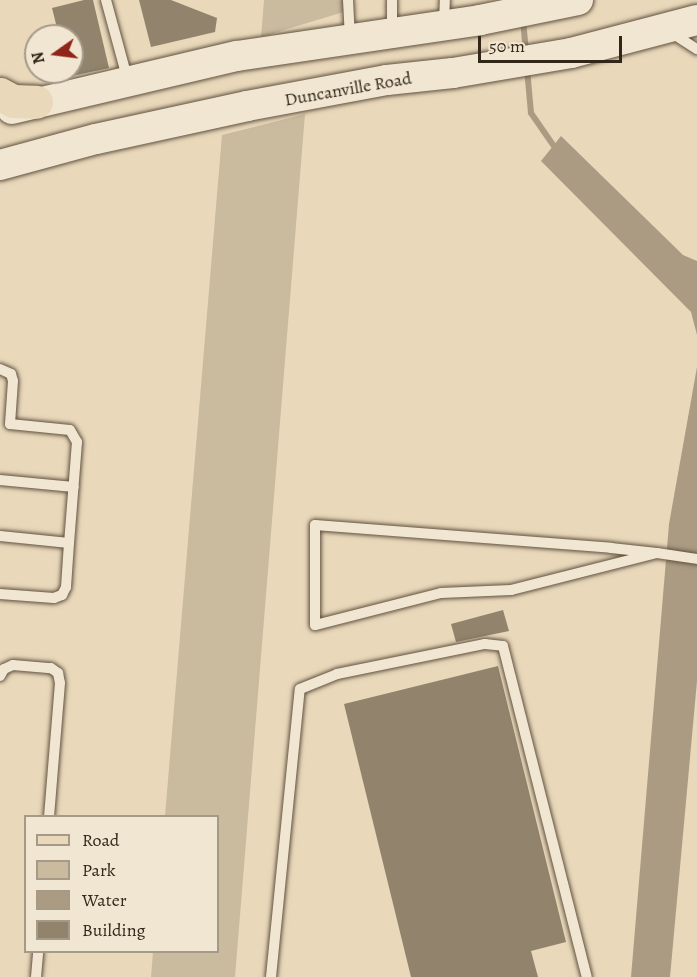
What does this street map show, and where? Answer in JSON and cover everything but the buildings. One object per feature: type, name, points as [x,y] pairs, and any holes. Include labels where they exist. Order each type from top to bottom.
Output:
[{"type":"main road","points":[[0,113],[36,102],[237,56],[392,33],[445,13],[480,20],[578,0]]},
{"type":"main road","points":[[445,13],[459,72]]},
{"type":"main road","name":"Duncanville Road","points":[[0,165],[96,139],[248,106],[387,80],[459,72],[571,53],[697,20]]},
{"type":"main road","points":[[0,94],[13,100],[36,102]]},
{"type":"lane","points":[[106,0],[128,81]]},
{"type":"lane","points":[[348,0],[350,39]]},
{"type":"lane","points":[[392,0],[392,33]]},
{"type":"lane","points":[[664,28],[697,49]]},
{"type":"lane","points":[[0,369],[11,374],[13,381],[5,424],[70,430],[77,442],[66,587],[62,595],[54,598],[0,594]]},
{"type":"lane","points":[[0,480],[74,487]]},
{"type":"lane","points":[[657,554],[511,590],[441,593],[315,625],[315,525],[657,554],[697,559]]},
{"type":"lane","points":[[0,537],[69,543]]},
{"type":"lane","points":[[271,977],[300,689],[337,674],[485,644],[503,646],[587,977]]},
{"type":"lane","points":[[0,676],[4,669],[13,665],[51,668],[58,673],[60,683],[49,815]]},
{"type":"lane","points":[[36,977],[38,953]]},
{"type":"green space","points":[[264,0],[348,0],[347,11],[261,37]]},
{"type":"green space","points":[[305,114],[235,977],[151,977],[153,953],[219,953],[219,815],[165,815],[222,135]]},
{"type":"water","points":[[561,136],[683,255],[697,261],[697,335],[691,312],[541,161]]},
{"type":"water","points":[[697,367],[697,681],[670,977],[631,977],[669,524]]},
{"type":"waterway","points":[[523,19],[526,53]]},
{"type":"waterway","points":[[527,69],[531,113],[558,152]]}]
